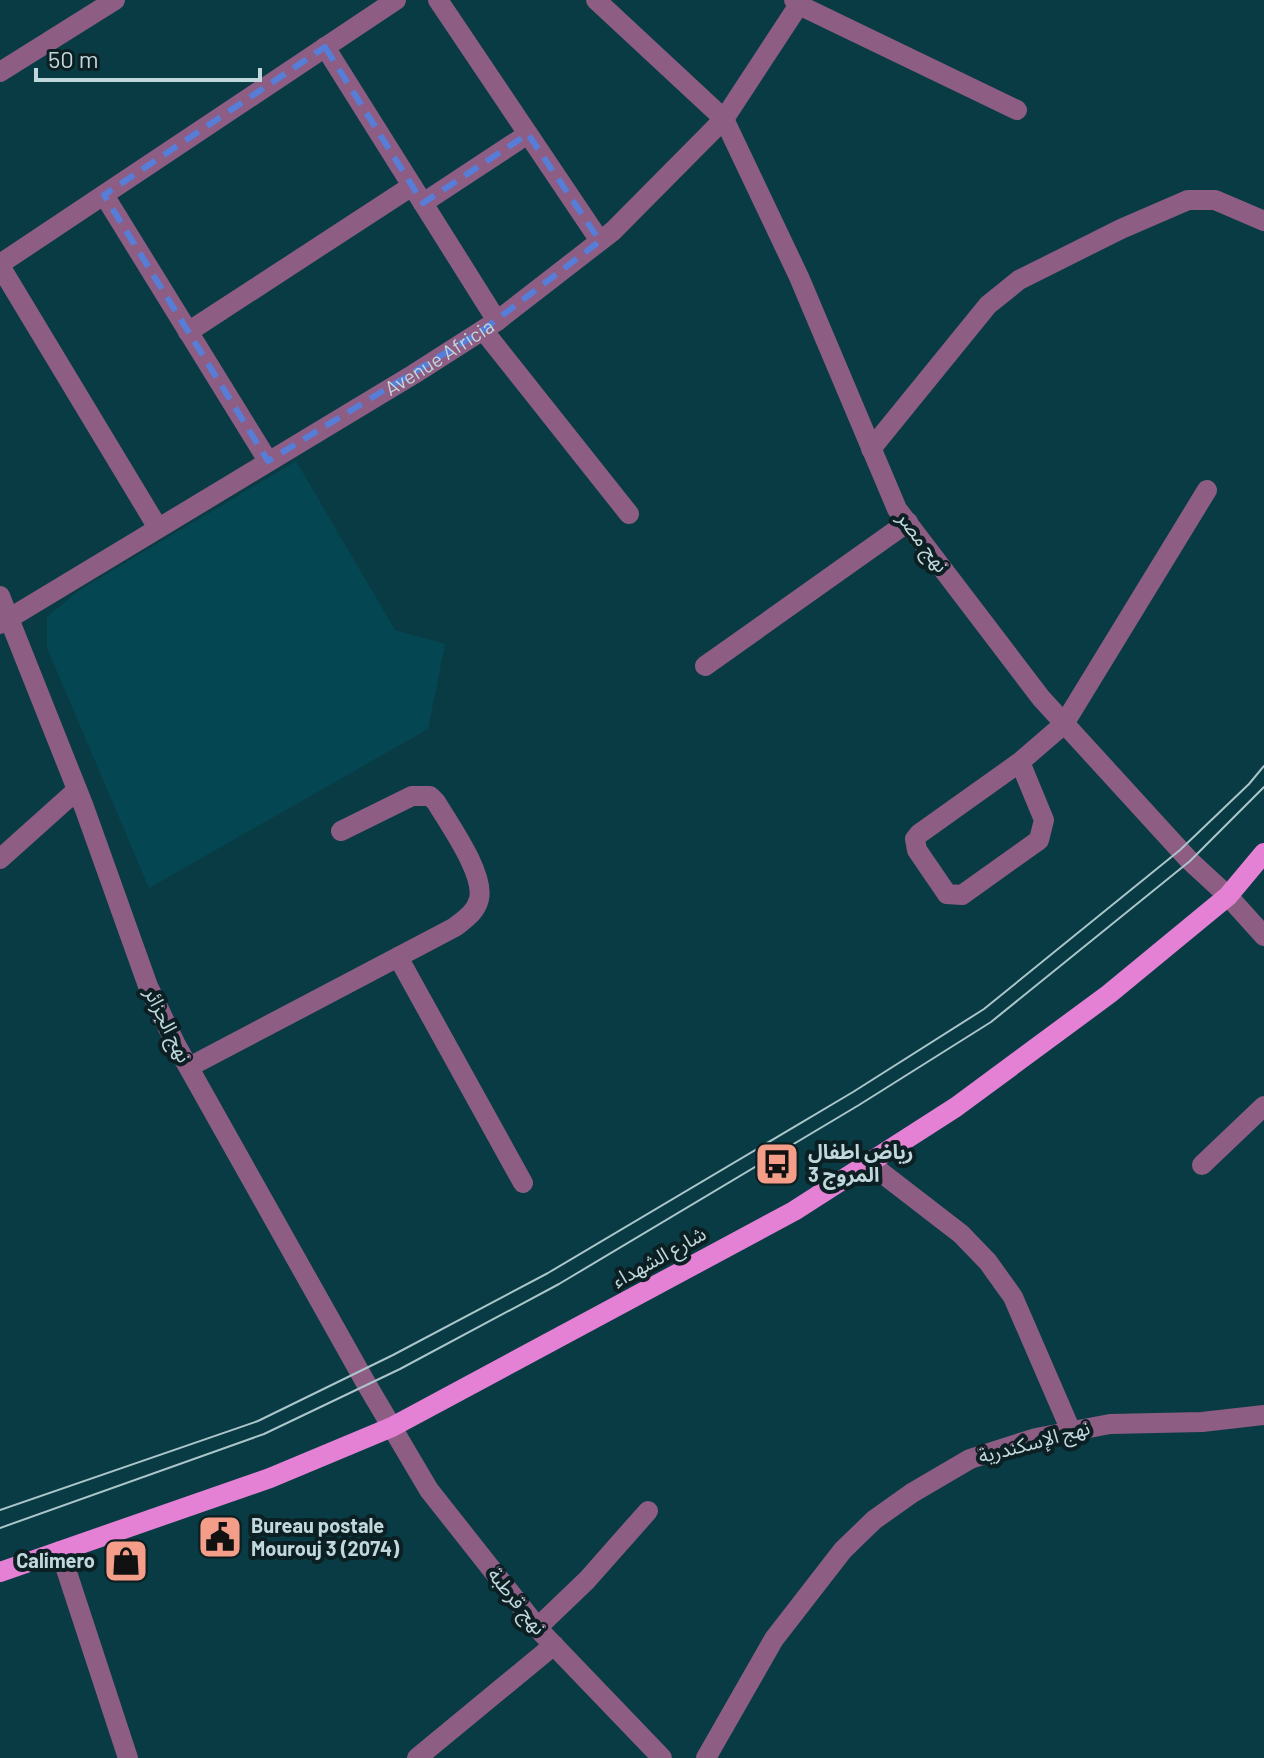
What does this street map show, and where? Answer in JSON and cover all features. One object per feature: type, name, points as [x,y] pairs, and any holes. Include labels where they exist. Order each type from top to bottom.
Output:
[{"type":"main road","name":"شارع الشهداء","points":[[0,1572],[270,1478],[392,1427],[794,1211],[956,1107],[1109,994],[1228,896],[1264,853]]},
{"type":"street","points":[[0,72],[115,0]]},
{"type":"street","points":[[158,528],[0,265],[396,0]]},
{"type":"street","points":[[438,0],[600,241]]},
{"type":"street","points":[[596,0],[724,119]]},
{"type":"street","points":[[799,2],[1017,110]]},
{"type":"street","name":"Avenue Africia","points":[[4,621],[490,326],[613,231],[724,119],[799,2]]},
{"type":"street","points":[[325,47],[417,194],[490,326],[629,514]]},
{"type":"street","name":"نهج مصر","points":[[724,119],[799,277],[897,509],[1041,698],[1190,861],[1228,896],[1264,936]]},
{"type":"street","points":[[188,332],[417,194],[528,134]]},
{"type":"street","points":[[104,195],[268,461]]},
{"type":"street","points":[[871,449],[988,305],[1019,280],[1121,229],[1188,200],[1215,200],[1264,221]]},
{"type":"street","points":[[1020,762],[1044,820],[1039,840],[962,895],[947,894],[917,850],[915,839],[1020,762],[1064,724],[1207,490]]},
{"type":"street","points":[[705,666],[908,522]]},
{"type":"street","name":"نهج الجزائر","points":[[0,596],[4,621],[77,790],[148,986],[189,1067],[392,1427]]},
{"type":"street","points":[[0,859],[77,790]]},
{"type":"street","points":[[189,1067],[455,927],[474,910],[480,888],[476,873],[430,796],[412,796],[341,831]]},
{"type":"street","points":[[398,957],[523,1183]]},
{"type":"street","points":[[1202,1165],[1264,1106]]},
{"type":"street","points":[[869,1163],[961,1234],[988,1262],[1013,1297],[1071,1431]]},
{"type":"street","name":"نهج الإسكندرية","points":[[706,1758],[774,1639],[843,1550],[874,1520],[912,1493],[970,1459],[1036,1438],[1110,1424],[1202,1422],[1264,1415]]},
{"type":"street","name":"نهج قرطبة","points":[[392,1427],[429,1490],[538,1627],[662,1758]]},
{"type":"street","points":[[538,1627],[587,1580],[648,1511]]},
{"type":"street","points":[[60,1551],[128,1758]]},
{"type":"street","points":[[417,1758],[554,1645]]},
{"type":"highlighted area","points":[[325,47],[423,203],[528,134],[600,241],[483,330],[268,461],[104,195]]},
{"type":"shaded area","points":[[296,461],[395,630],[445,644],[428,729],[149,888],[47,648],[47,617],[78,591]]},
{"type":"tram line","points":[[0,1510],[258,1421],[393,1355],[548,1273],[853,1092],[984,1009],[1180,850],[1264,766]]},
{"type":"tram line","points":[[0,1528],[264,1434],[400,1369],[559,1284],[859,1105],[991,1022],[1190,861],[1264,787]]},
{"type":"place","name":"رياض اطفال المروج 3","points":[[777,1164]]},
{"type":"place","name":"Bureau postale Mourouj 3 (2074)","points":[[220,1537]]},
{"type":"place","name":"Calimero","points":[[126,1561]]}]
